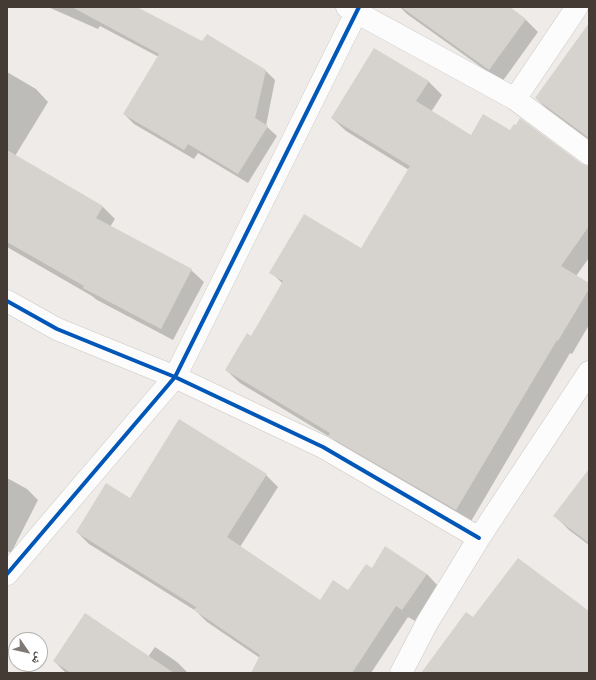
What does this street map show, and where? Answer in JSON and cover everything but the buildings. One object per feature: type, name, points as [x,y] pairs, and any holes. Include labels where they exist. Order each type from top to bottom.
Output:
[{"type":"street","points":[[515,99],[577,7]]},
{"type":"street","points":[[7,574],[175,376],[354,8],[515,99],[589,154]]},
{"type":"street","points":[[7,301],[57,329],[175,376],[323,447],[479,538]]},
{"type":"street","points":[[401,673],[427,622],[479,538],[589,372]]},
{"type":"cycle path","points":[[7,574],[175,377],[359,7]]},
{"type":"cycle path","points":[[7,301],[57,329],[175,377],[323,447],[479,538]]}]
